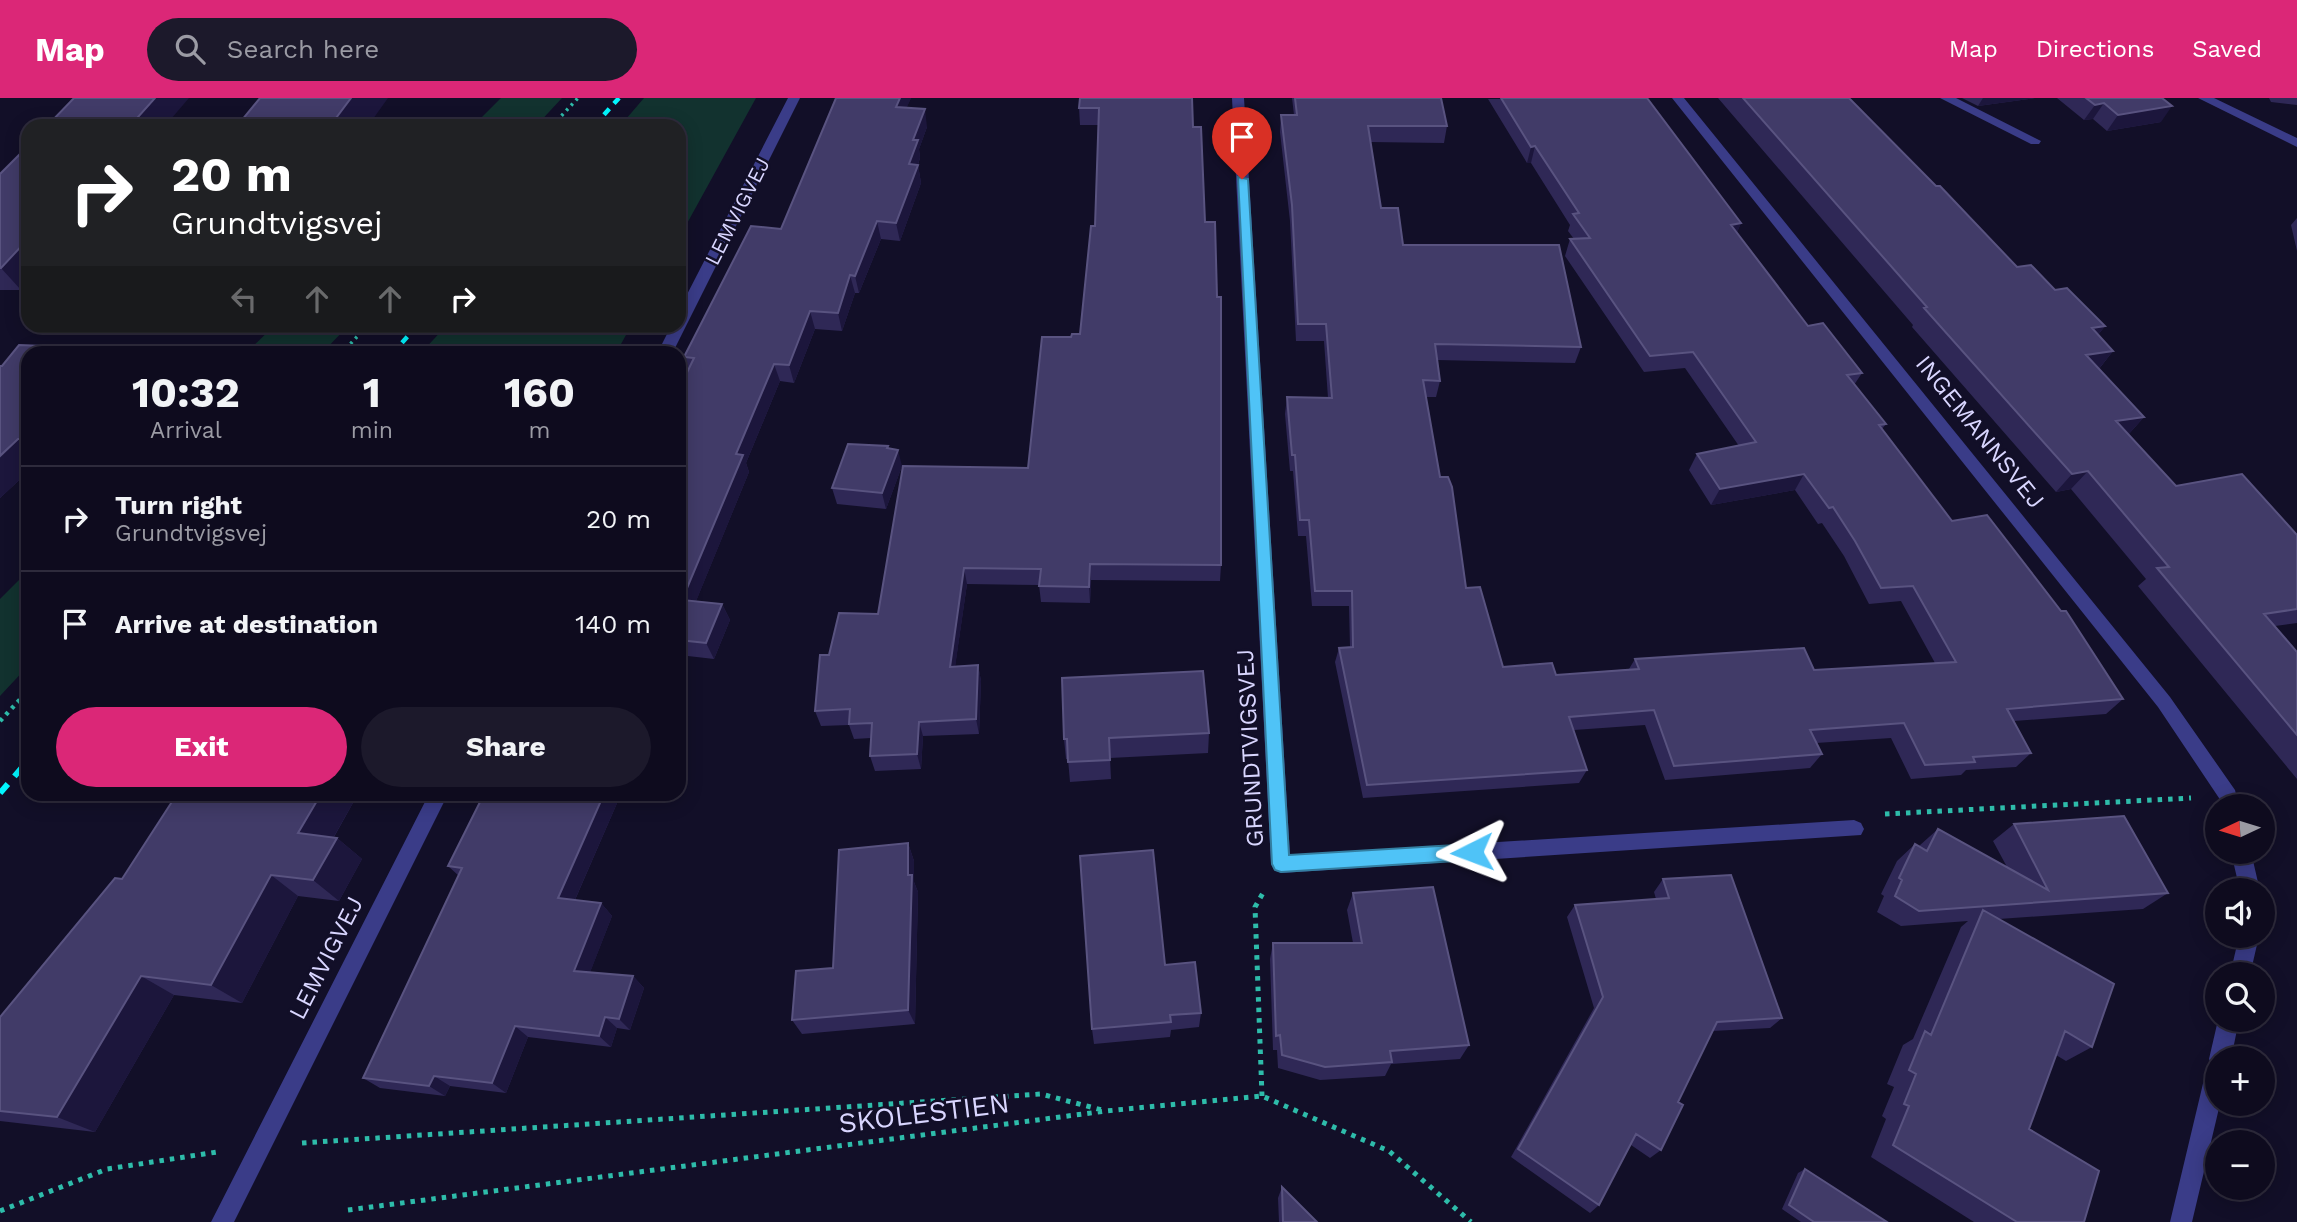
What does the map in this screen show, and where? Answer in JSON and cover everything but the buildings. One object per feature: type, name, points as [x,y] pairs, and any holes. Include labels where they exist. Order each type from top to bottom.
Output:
[{"type":"street","name":"LEMVIGVEJ","points":[[686,311],[794,98]]},
{"type":"street","name":"GRUNDTVIGSVEJ","points":[[1238,98],[1281,864],[1854,829]]},
{"type":"street","name":"INGEMANNSVEJ","points":[[1678,98],[2164,702],[2224,794]]},
{"type":"street","points":[[1946,98],[2035,141]]},
{"type":"street","points":[[2204,98],[2297,143]]},
{"type":"street","name":"LEMVIGVEJ","points":[[222,1222],[435,801]]},
{"type":"street","points":[[2181,1222],[2206,1116]]},
{"type":"path","points":[[558,119],[578,98]]},
{"type":"path","points":[[348,346],[360,333]]},
{"type":"path","points":[[0,721],[21,698]]},
{"type":"path","points":[[1854,829],[1871,815],[2205,802]]},
{"type":"path","points":[[1262,1096],[1255,907],[1281,864]]},
{"type":"path","points":[[0,1211],[107,1169],[260,1145],[1041,1094],[1106,1111]]},
{"type":"path","name":"SKOLESTIEN","points":[[348,1210],[1106,1111],[1262,1096],[1389,1151],[1471,1222]]},
{"type":"green space","points":[[501,98],[562,98],[542,119],[480,119]]},
{"type":"green space","points":[[644,98],[756,98],[686,225],[686,119],[626,119]]},
{"type":"green space","points":[[267,333],[341,333],[329,346],[253,346]]},
{"type":"green space","points":[[440,333],[627,333],[620,346],[427,346]]},
{"type":"green space","points":[[21,578],[21,674],[0,696],[0,599]]},
{"type":"railway","points":[[600,119],[619,98]]},
{"type":"railway","points":[[399,346],[411,333]]},
{"type":"railway","points":[[0,793],[21,769]]},
{"type":"route","points":[[1242,179],[1281,864],[1472,852]]}]
